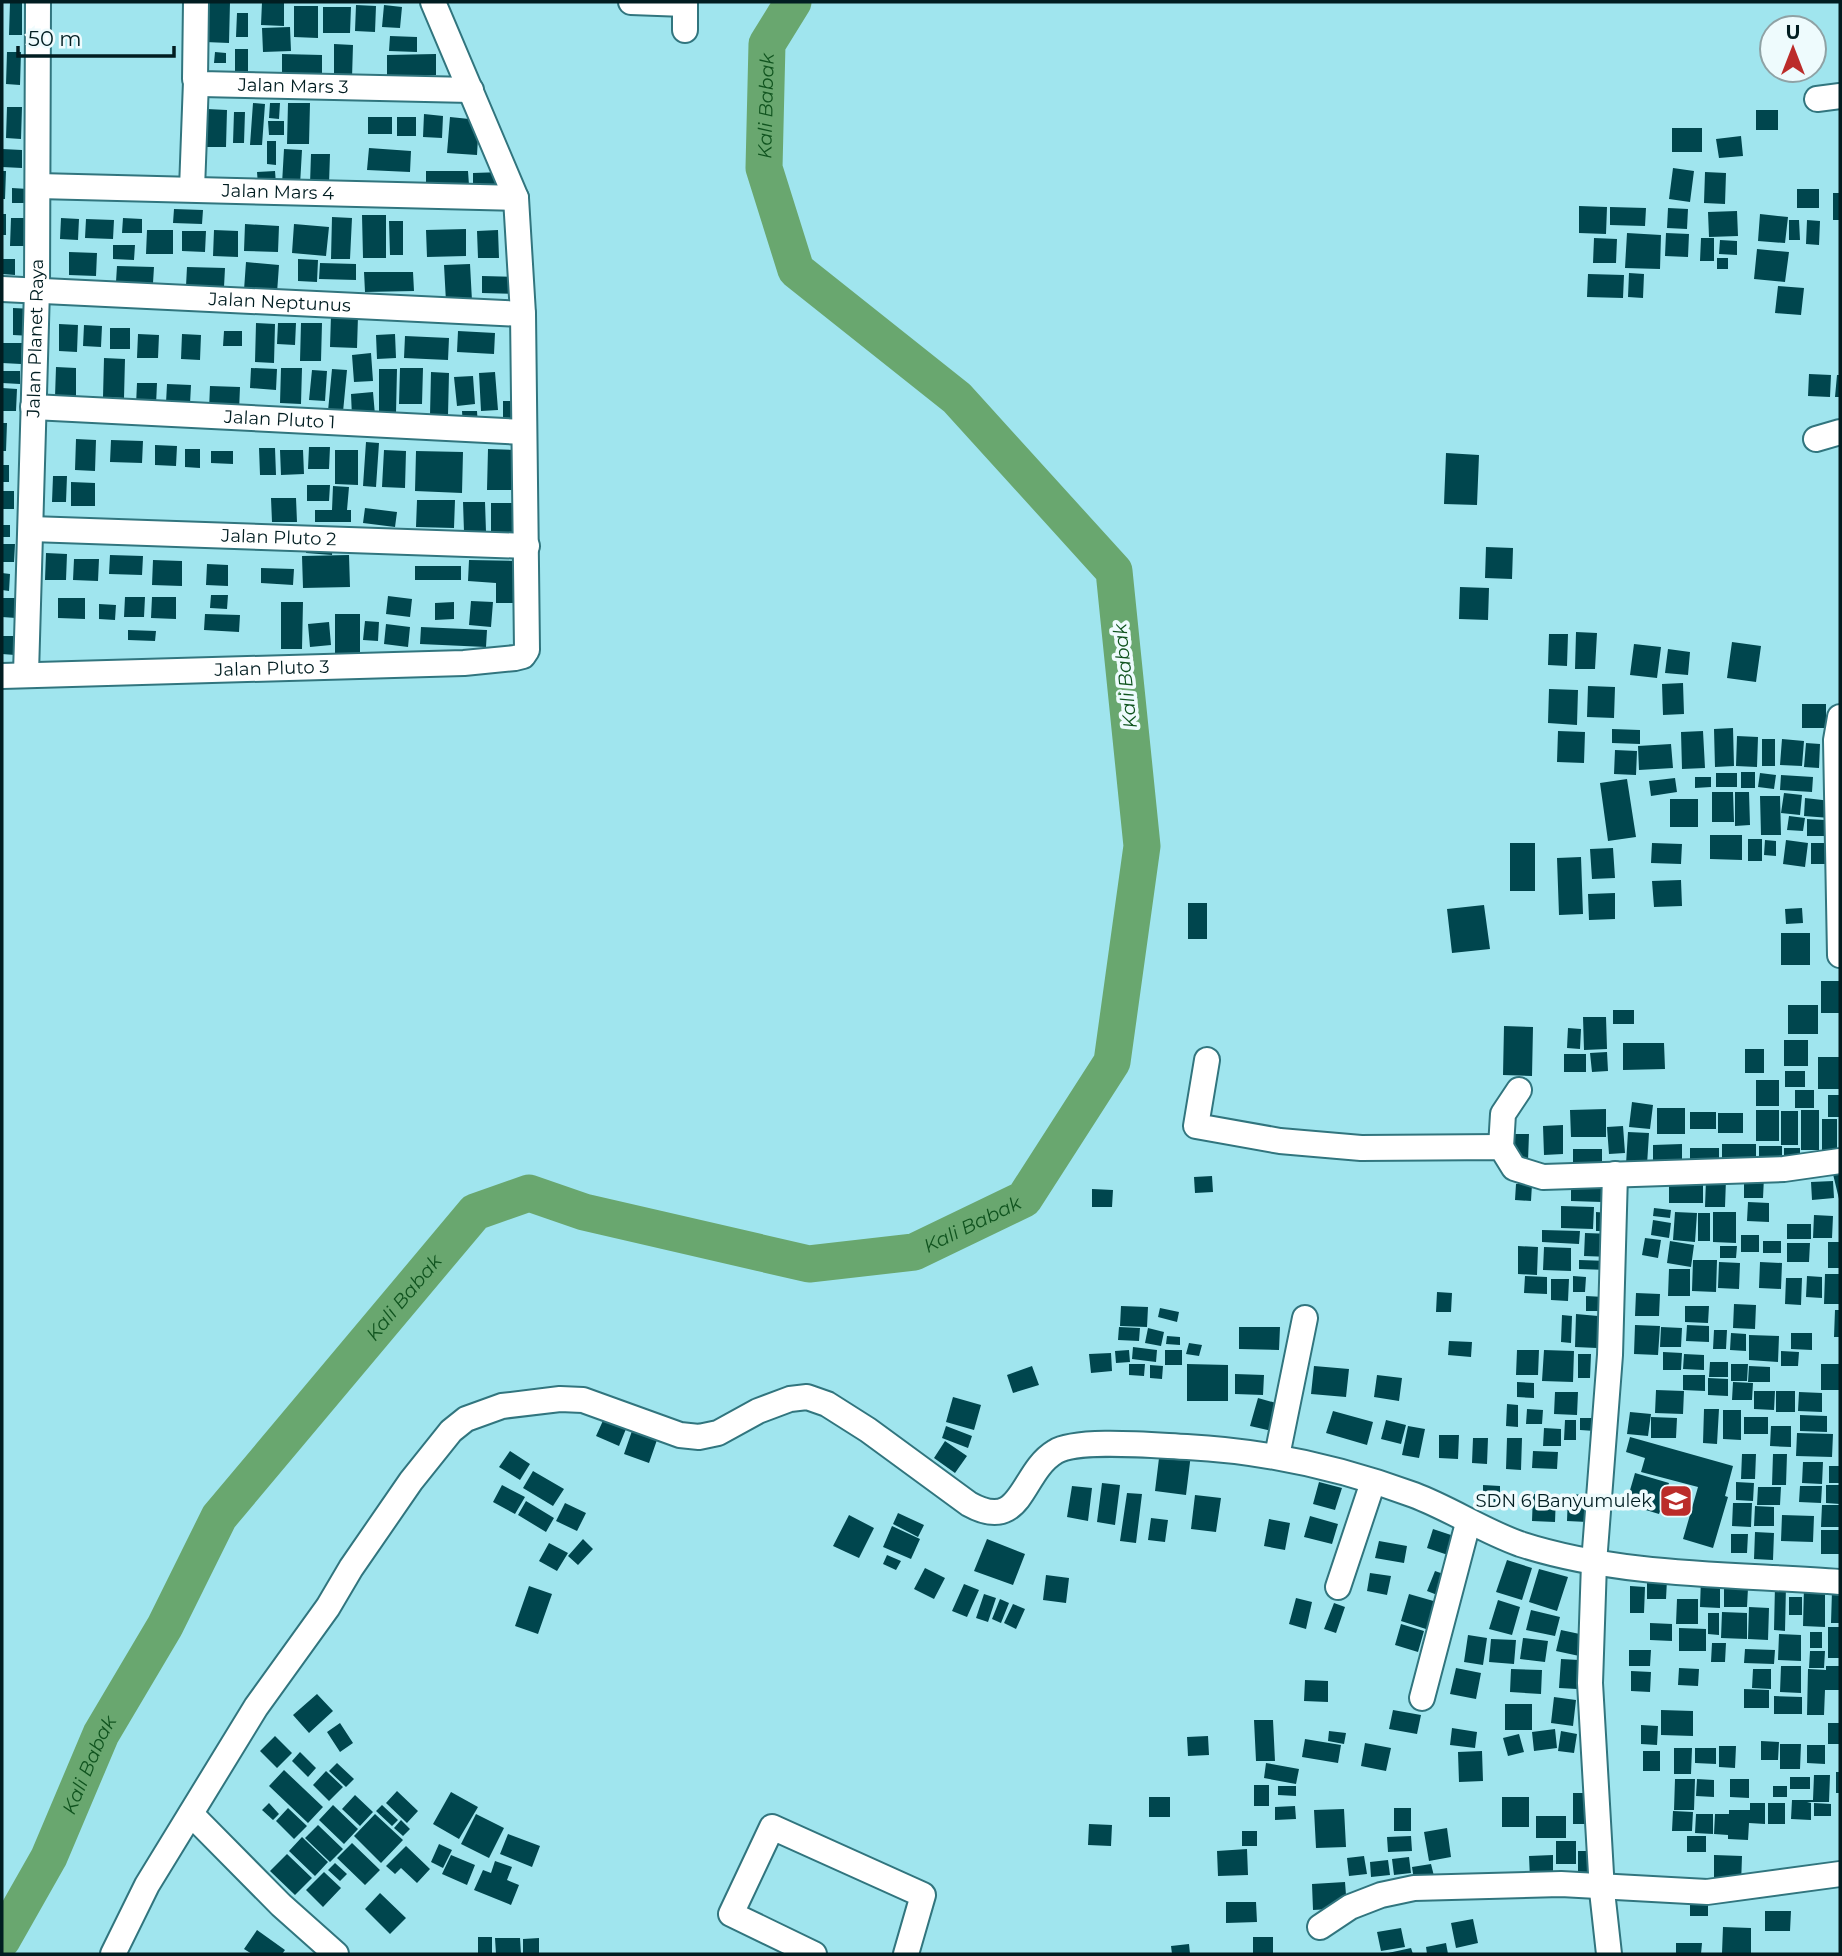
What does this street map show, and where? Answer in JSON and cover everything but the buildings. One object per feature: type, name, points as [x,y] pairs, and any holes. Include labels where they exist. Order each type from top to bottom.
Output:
[{"type":"street","name":"Jalan Planet Raya","points":[[14,675],[31,530],[37,289],[38,2]]},
{"type":"street","points":[[192,189],[196,2]]},
{"type":"street","points":[[433,2],[516,198],[523,314],[527,546]]},
{"type":"street","points":[[631,2],[685,3],[685,30]]},
{"type":"street","name":"Jalan Mars 3","points":[[196,81],[201,84],[471,90]]},
{"type":"street","name":"Jalan Mars 4","points":[[38,186],[516,198]]},
{"type":"street","name":"Jalan Neptunus","points":[[2,289],[523,314]]},
{"type":"street","name":"Jalan Pluto 1","points":[[33,407],[524,432]]},
{"type":"street","points":[[1816,439],[1840,432]]},
{"type":"street","name":"Jalan Pluto 2","points":[[31,530],[527,546]]},
{"type":"street","name":"Jalan Pluto 3","points":[[14,675],[464,663],[523,656],[527,650],[527,546]]},
{"type":"street","points":[[1840,717],[1836,740],[1840,956]]},
{"type":"street","points":[[1207,1060],[1195,1123],[1198,1128],[1280,1141],[1361,1148],[1501,1147]]},
{"type":"street","points":[[1519,1090],[1503,1114],[1501,1147],[1510,1164],[1529,1175],[1784,1169],[1840,1161]]},
{"type":"street","points":[[1609,1954],[1602,1891],[1591,1683],[1594,1563],[1610,1355],[1615,1174]]},
{"type":"street","points":[[1277,1456],[1305,1318]]},
{"type":"street","points":[[113,1954],[147,1885],[256,1707],[433,1452],[466,1419],[502,1406],[560,1399],[583,1400],[680,1435],[699,1437],[718,1433],[758,1411],[790,1399],[807,1397],[827,1404],[869,1430],[969,1504],[984,1512],[995,1513],[1006,1511],[1044,1461],[1065,1448],[1132,1444],[1231,1449],[1277,1456],[1373,1482],[1416,1496],[1468,1523],[1519,1544],[1594,1563],[1840,1582]]},
{"type":"street","points":[[1338,1587],[1373,1482]]},
{"type":"street","points":[[1422,1698],[1468,1523]]},
{"type":"street","points":[[191,1814],[281,1905],[336,1954]]},
{"type":"street","points":[[814,1954],[731,1914],[772,1827],[923,1895],[906,1954]]},
{"type":"street","points":[[1320,1927],[1350,1906],[1381,1895],[1414,1888],[1707,1892],[1840,1874]]},
{"type":"waterway","name":"Kali Babak","points":[[2,1940],[49,1857],[101,1734],[165,1626],[219,1517],[475,1212],[529,1193],[584,1212],[809,1264],[914,1252],[1024,1199],[1112,1062],[1142,846],[1114,571],[957,398],[796,270],[764,168],[767,44],[793,2]]},
{"type":"place","name":"SDN 6 Banyumulek","points":[[1676,1501]]}]
